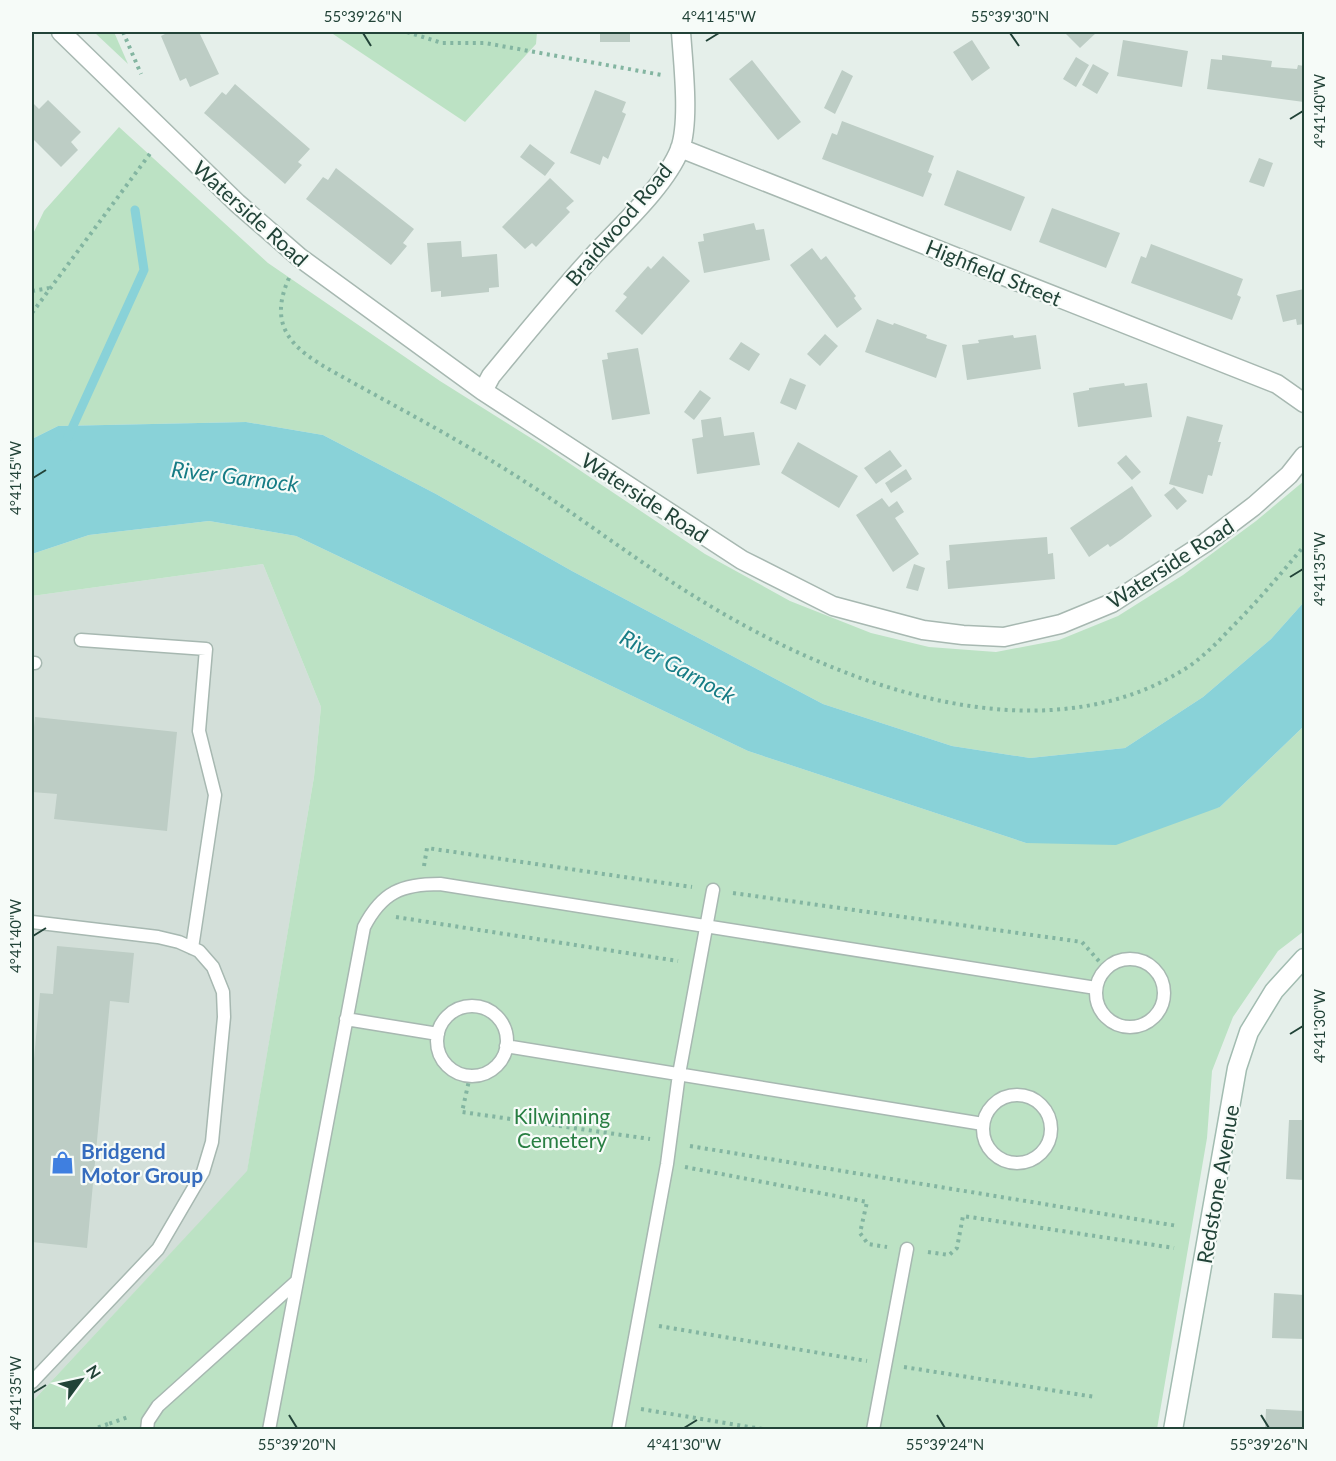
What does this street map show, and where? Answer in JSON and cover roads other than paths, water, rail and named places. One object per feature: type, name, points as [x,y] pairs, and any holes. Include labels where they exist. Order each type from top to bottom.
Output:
[{"type":"street","name":"Waterside Road","points":[[61,32],[237,203],[299,257],[483,391],[742,560],[833,606],[923,630],[963,635],[1004,637],[1061,624],[1112,603],[1206,543],[1254,506],[1289,475],[1305,456]]},
{"type":"street","name":"Braidwood Road","points":[[483,391],[491,376],[558,295],[667,172],[680,148],[685,111],[681,32]]},
{"type":"street","name":"Highfield Street","points":[[680,148],[1277,384],[1305,403]]},
{"type":"street","name":"Redstone Avenue","points":[[1173,1430],[1237,1068],[1249,1032],[1274,990],[1305,958]]},
{"type":"lane","points":[[81,640],[206,649],[199,731],[215,795],[192,948]]},
{"type":"lane","points":[[269,1430],[364,927],[371,913],[395,891],[420,884],[440,884],[1095,988]]},
{"type":"lane","points":[[618,1430],[667,1164],[679,1074],[713,890]]},
{"type":"lane","points":[[32,922],[158,938],[179,942],[199,951],[213,967],[223,992],[224,1017],[212,1142],[203,1172],[158,1249],[32,1382]]},
{"type":"lane","points":[[1124,958],[1135,958],[1155,968],[1161,977],[1164,999],[1160,1010],[1152,1019],[1130,1028],[1119,1026],[1108,1020],[1100,1011],[1095,988],[1098,977],[1113,962],[1124,958]]},
{"type":"lane","points":[[469,1007],[480,1008],[490,1012],[498,1019],[504,1029],[506,1046],[500,1061],[492,1070],[481,1075],[470,1076],[448,1067],[441,1058],[437,1046],[438,1034],[442,1024],[458,1010],[469,1007]]},
{"type":"lane","points":[[346,1019],[438,1034]]},
{"type":"lane","points":[[506,1046],[983,1124]]},
{"type":"lane","points":[[1022,1095],[1042,1104],[1052,1124],[1052,1135],[1040,1156],[1018,1164],[1006,1162],[995,1156],[983,1137],[983,1124],[992,1105],[1001,1098],[1022,1095]]},
{"type":"lane","points":[[873,1430],[907,1250]]},
{"type":"lane","points":[[147,1430],[148,1421],[158,1406],[297,1281]]},
{"type":"water","name":"River Garnock","points":[[246,422],[323,435],[823,704],[952,746],[1030,758],[1125,748],[1203,697],[1271,639],[1304,602],[1304,726],[1220,807],[1116,845],[1026,843],[748,751],[296,536],[209,521],[89,535],[32,554],[32,439],[58,426]]},
{"type":"waterway","points":[[68,437],[144,270],[135,210]]},
{"type":"place","name":"Bridgend Motor Group","points":[[63,1162]]},
{"type":"park label","name":"Kilwinning Cemetery","points":[[562,1127]]}]
